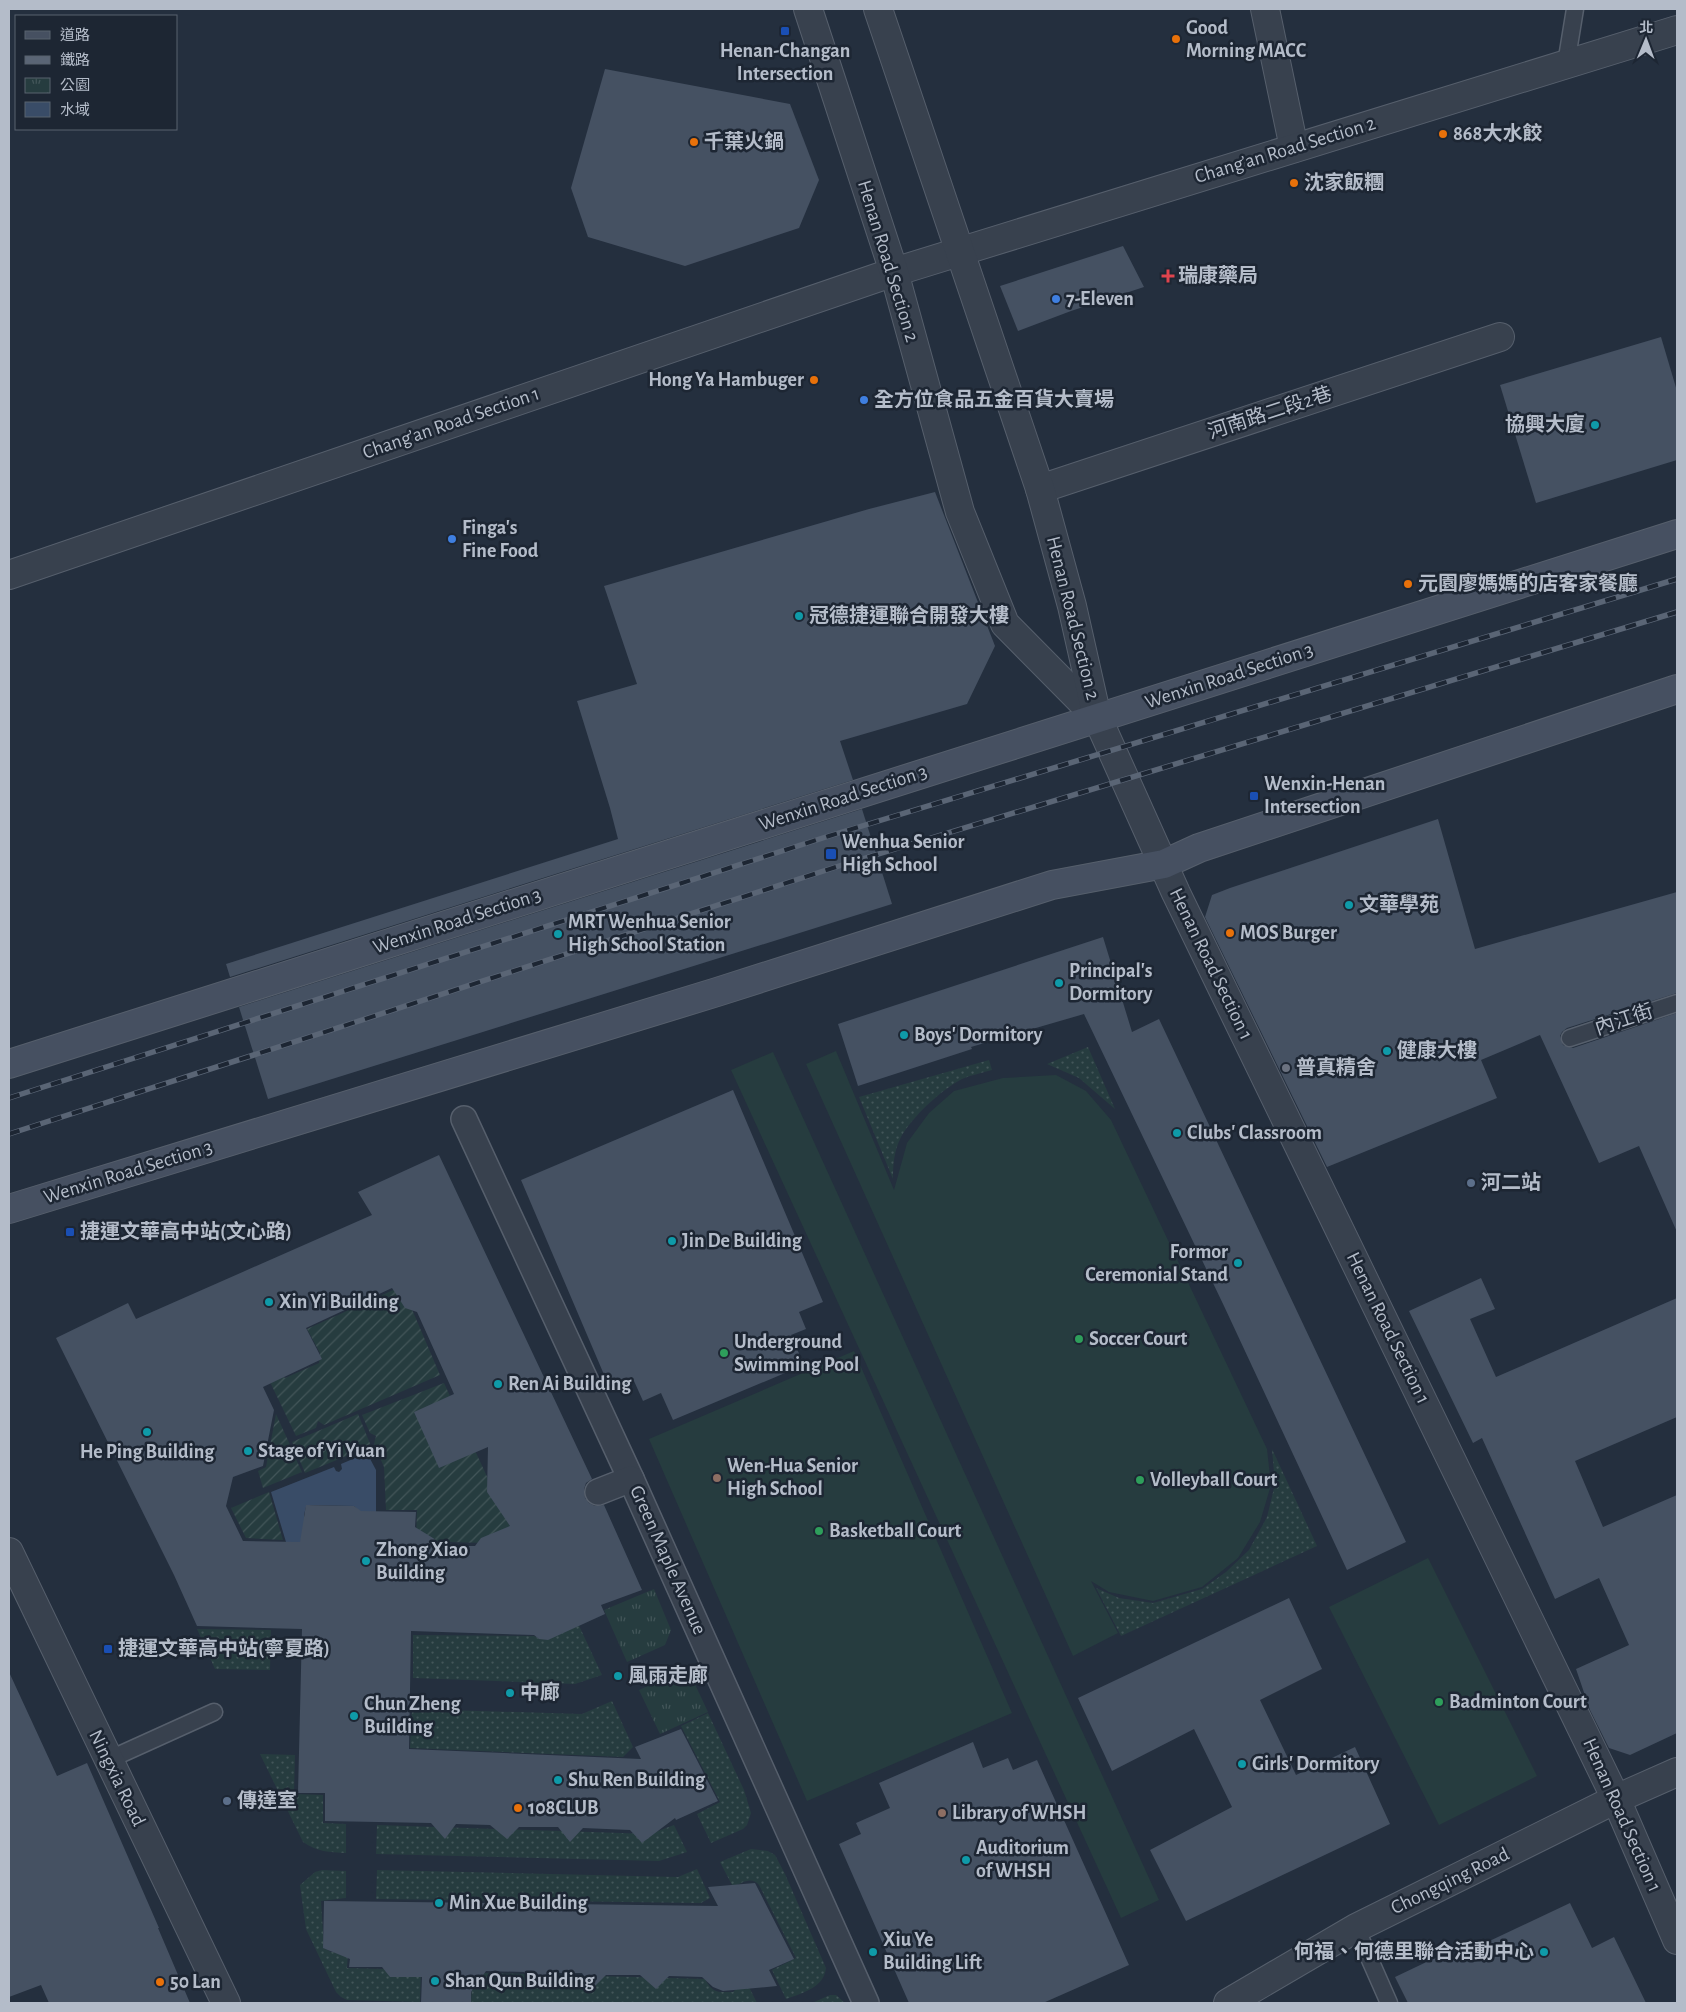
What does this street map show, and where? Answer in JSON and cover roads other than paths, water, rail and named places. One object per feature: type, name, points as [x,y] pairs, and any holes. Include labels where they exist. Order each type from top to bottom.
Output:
[{"type":"main road","name":"Wenxin Road Section 3","points":[[9,1064],[1677,534]]},
{"type":"main road","name":"Wenxin Road Section 3","points":[[9,1209],[717,992],[1052,885],[1164,864],[1199,848],[1677,689]]},
{"type":"street","name":"Henan Road Section 2","points":[[808,9],[894,272],[960,512],[1004,624],[1097,717]]},
{"type":"street","name":"Henan Road Section 2","points":[[878,9],[1040,489],[1072,606],[1097,717]]},
{"type":"street","points":[[1265,9],[1294,148]]},
{"type":"street","name":"Chang’an Road Section 2","points":[[894,272],[1677,30]]},
{"type":"street","name":"Chang’an Road Section 1","points":[[9,575],[894,272]]},
{"type":"street","name":"河南路二段2巷","points":[[1040,489],[1500,337]]},
{"type":"street","name":"Henan Road Section 1","points":[[1097,717],[1164,864],[1616,1799],[1677,1940]]},
{"type":"street","name":"Green Maple Avenue","points":[[464,1120],[632,1479],[866,2003]]},
{"type":"street","points":[[598,1492],[632,1479]]},
{"type":"street","name":"Ningxia Road","points":[[9,1552],[226,2003]]},
{"type":"street","name":"Chongqing Road","points":[[1228,2003],[1356,1928],[1616,1799],[1677,1772]]},
{"type":"lane","points":[[1566,64],[1575,9]]},
{"type":"lane","name":"內江街","points":[[1570,1038],[1677,1003]]},
{"type":"lane","points":[[108,1760],[214,1712]]},
{"type":"lane","points":[[1356,1928],[1389,2003]]},
{"type":"water","points":[[367,1453],[376,1470],[376,1544],[360,1512],[354,1506],[311,1505],[306,1507],[304,1515],[304,1542],[286,1542],[271,1492],[334,1467],[339,1472],[342,1469],[341,1464]]},
{"type":"railway","points":[[9,1098],[829,836],[1677,579]]},
{"type":"railway","points":[[9,1134],[839,866],[1677,612]]},
{"type":"place","name":"Henan-Changan Intersection","points":[[785,31]]},
{"type":"place","name":"Good Morning MACC","points":[[1176,39]]},
{"type":"place","name":"868大水餃","points":[[1443,134]]},
{"type":"place","name":"千葉火鍋","points":[[694,142]]},
{"type":"place","name":"沈家飯糰","points":[[1294,183]]},
{"type":"place","name":"瑞康藥局","points":[[1168,276]]},
{"type":"place","name":"7-Eleven","points":[[1056,299]]},
{"type":"place","name":"Hong Ya Hambuger","points":[[814,380]]},
{"type":"place","name":"全方位食品五金百貨大賣場","points":[[864,400]]},
{"type":"place","name":"協興大廈","points":[[1595,425]]},
{"type":"place","name":"Finga's Fine Food","points":[[452,539]]},
{"type":"place","name":"元園廖媽媽的店客家餐廳","points":[[1408,584]]},
{"type":"place","name":"冠德捷運聯合開發大樓","points":[[799,616]]},
{"type":"place","name":"Wenxin-Henan Intersection","points":[[1254,796]]},
{"type":"place","name":"Wenhua Senior High School","points":[[831,854]]},
{"type":"place","name":"文華學苑","points":[[1349,905]]},
{"type":"place","name":"MOS Burger","points":[[1230,933]]},
{"type":"place","name":"MRT Wenhua Senior High School Station","points":[[558,934]]},
{"type":"place","name":"Principal's Dormitory","points":[[1059,983]]},
{"type":"place","name":"Boys' Dormitory","points":[[904,1035]]},
{"type":"place","name":"健康大樓","points":[[1387,1051]]},
{"type":"place","name":"普真精舍","points":[[1286,1068]]},
{"type":"place","name":"Clubs' Classroom","points":[[1177,1133]]},
{"type":"place","name":"河二站","points":[[1471,1183]]},
{"type":"place","name":"捷運文華高中站(文心路)","points":[[70,1232]]},
{"type":"place","name":"Jin De Building","points":[[672,1241]]},
{"type":"place","name":"Formor Ceremonial Stand","points":[[1238,1263]]},
{"type":"place","name":"Xin Yi Building","points":[[269,1302]]},
{"type":"place","name":"Soccer Court","points":[[1079,1339]]},
{"type":"place","name":"Underground Swimming Pool","points":[[724,1353]]},
{"type":"place","name":"Ren Ai Building","points":[[498,1384]]},
{"type":"place","name":"He Ping Building","points":[[147,1432]]},
{"type":"place","name":"Stage of Yi Yuan","points":[[248,1451]]},
{"type":"place","name":"Wen-Hua Senior High School","points":[[717,1478]]},
{"type":"place","name":"Volleyball Court","points":[[1140,1480]]},
{"type":"place","name":"Basketball Court","points":[[819,1531]]},
{"type":"place","name":"Zhong Xiao Building","points":[[366,1561]]},
{"type":"place","name":"捷運文華高中站(寧夏路)","points":[[108,1649]]},
{"type":"place","name":"風雨走廊","points":[[618,1676]]},
{"type":"place","name":"中廊","points":[[510,1693]]},
{"type":"place","name":"Badminton Court","points":[[1439,1702]]},
{"type":"place","name":"Chun Zheng Building","points":[[354,1716]]},
{"type":"place","name":"Girls' Dormitory","points":[[1242,1764]]},
{"type":"place","name":"Shu Ren Building","points":[[558,1780]]},
{"type":"place","name":"傳達室","points":[[227,1801]]},
{"type":"place","name":"108CLUB","points":[[518,1808]]},
{"type":"place","name":"Library of WHSH","points":[[942,1813]]},
{"type":"place","name":"Auditorium of WHSH","points":[[966,1860]]},
{"type":"place","name":"Min Xue Building","points":[[439,1903]]},
{"type":"place","name":"Xiu Ye Building Lift","points":[[873,1952]]},
{"type":"place","name":"何福、何德里聯合活動中心","points":[[1544,1952]]},
{"type":"place","name":"Shan Qun Building","points":[[435,1981]]},
{"type":"place","name":"50 Lan","points":[[160,1982]]}]
